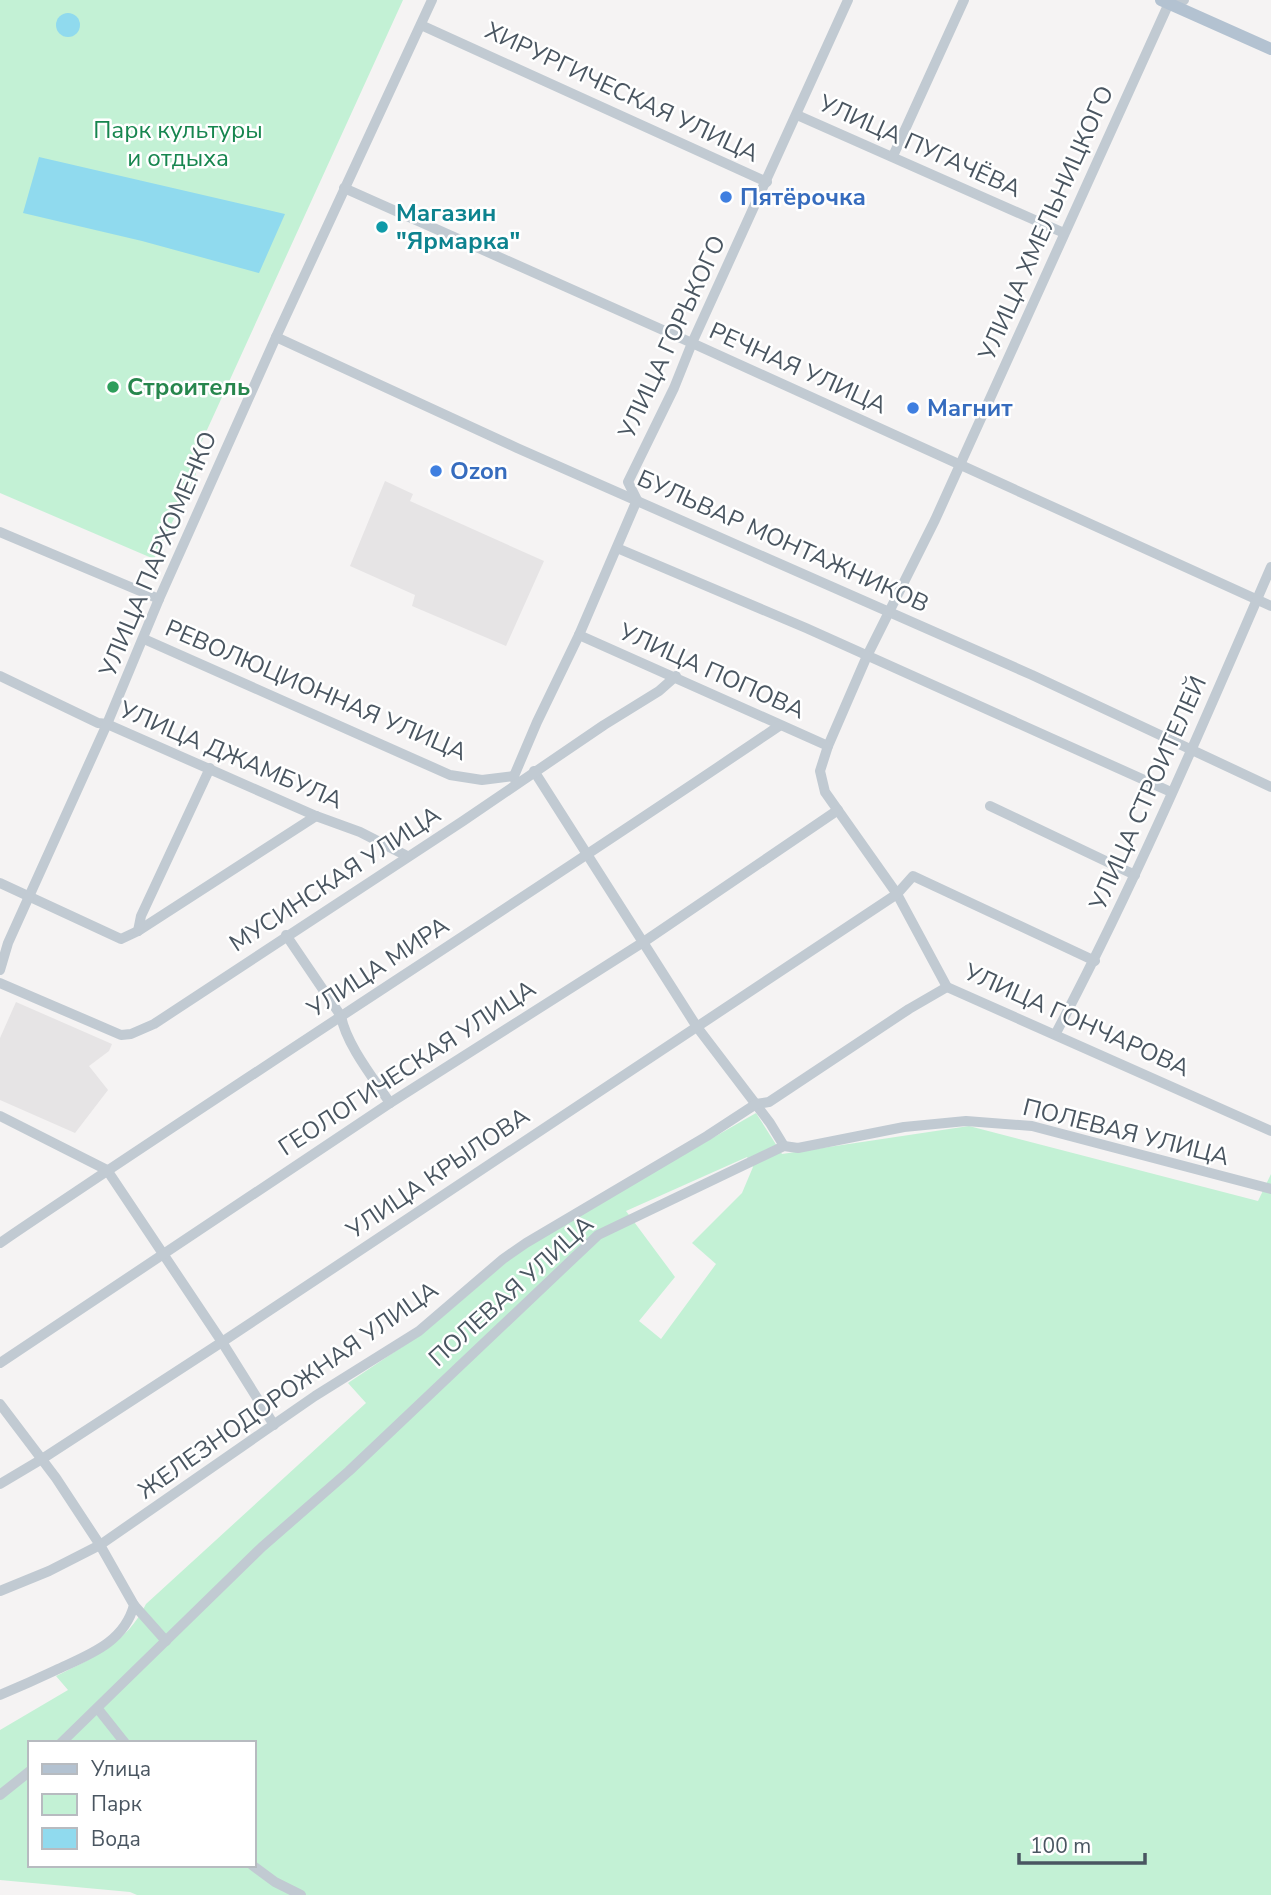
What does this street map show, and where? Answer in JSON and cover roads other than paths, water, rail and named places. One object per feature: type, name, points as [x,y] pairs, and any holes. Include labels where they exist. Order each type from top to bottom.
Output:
[{"type":"main road","points":[[1166,1],[1271,49]]},
{"type":"street","name":"УЛИЦА ПАРХОМЕНКО","points":[[0,970],[8,943],[28,897],[107,724],[276,337],[432,0]]},
{"type":"street","name":"УЛИЦА ГОРЬКОГО","points":[[637,500],[628,482],[674,388],[848,0]]},
{"type":"street","points":[[892,156],[964,0]]},
{"type":"street","points":[[1166,1],[1184,0]]},
{"type":"street","name":"УЛИЦА ХМЕЛЬНИЦКОГО","points":[[889,611],[935,520],[1166,1]]},
{"type":"street","name":"ХИРУРГИЧЕСКАЯ УЛИЦА","points":[[421,25],[767,182]]},
{"type":"street","name":"УЛИЦА ПУГАЧЁВА","points":[[797,115],[1064,233]]},
{"type":"street","name":"РЕЧНАЯ УЛИЦА","points":[[344,188],[1271,606]]},
{"type":"street","name":"БУЛЬВАР МОНТАЖНИКОВ","points":[[276,337],[517,448],[889,611],[1271,788]]},
{"type":"street","points":[[515,780],[537,722],[579,635],[637,500]]},
{"type":"street","points":[[0,532],[159,600]]},
{"type":"street","points":[[617,548],[741,599],[1171,792]]},
{"type":"street","name":"УЛИЦА СТРОИТЕЛЕЙ","points":[[1056,1033],[1095,961],[1135,875],[1271,568]]},
{"type":"street","name":"УЛИЦА ГОНЧАРОВА","points":[[889,611],[828,746],[820,771],[825,792],[897,894],[947,987],[1056,1033],[1271,1131]]},
{"type":"street","name":"УЛИЦА ПОПОВА","points":[[579,635],[828,746]]},
{"type":"street","name":"РЕВОЛЮЦИОННАЯ УЛИЦА","points":[[144,639],[450,775],[482,780],[515,780]]},
{"type":"street","name":"МУСИНСКАЯ УЛИЦА","points":[[0,983],[110,1032],[131,1034],[153,1024],[286,935],[353,894],[463,821],[515,780],[534,771],[659,691],[676,676]]},
{"type":"street","name":"УЛИЦА ДЖАМБУЛА","points":[[1,679],[316,816],[360,832],[407,856]]},
{"type":"street","name":"УЛИЦА МИРА","points":[[0,1243],[779,726]]},
{"type":"street","points":[[138,931],[141,916],[210,768]]},
{"type":"street","points":[[534,771],[645,941],[697,1027],[770,1123],[784,1146]]},
{"type":"street","points":[[990,806],[1135,875]]},
{"type":"street","name":"ГЕОЛОГИЧЕСКАЯ УЛИЦА","points":[[0,1363],[390,1103],[645,941],[838,810]]},
{"type":"street","points":[[0,883],[121,939],[138,931],[316,816]]},
{"type":"street","name":"УЛИЦА КРЫЛОВА","points":[[0,1483],[42,1460],[697,1027],[897,894],[913,876],[1095,961]]},
{"type":"street","points":[[286,935],[341,1016],[343,1027],[390,1103]]},
{"type":"street","name":"ЖЕЛЕЗНОДОРОЖНАЯ УЛИЦА","points":[[0,1591],[49,1571],[100,1545],[343,1377],[419,1331],[526,1242],[707,1136],[756,1104],[769,1102],[909,1009],[947,987]]},
{"type":"street","points":[[0,1116],[107,1170],[164,1253],[274,1425]]},
{"type":"street","name":"ПОЛЕВАЯ УЛИЦА","points":[[63,1741],[262,1547],[349,1471],[598,1235],[784,1146],[798,1148],[904,1127],[966,1121],[1032,1126],[1271,1189]]},
{"type":"street","points":[[0,1404],[100,1545],[134,1605],[166,1642]]},
{"type":"street","points":[[0,1695],[98,1650],[124,1627],[131,1617],[134,1605]]},
{"type":"street","points":[[98,1709],[123,1741]]},
{"type":"street","points":[[0,1795],[28,1773]]},
{"type":"street","points":[[255,1867],[275,1882],[301,1895]]},
{"type":"water","points":[[68,13],[79,20],[80,25],[73,36],[68,37],[57,30],[56,25],[63,14]]},
{"type":"water","points":[[39,157],[285,214],[259,273],[142,241],[23,213]]},
{"type":"place","name":"Пятёрочка","points":[[726,197]]},
{"type":"place","name":"Магазин \"Ярмарка\"","points":[[382,227]]},
{"type":"place","name":"Строитель","points":[[113,387]]},
{"type":"place","name":"Магнит","points":[[913,408]]},
{"type":"place","name":"Ozon","points":[[436,471]]},
{"type":"park label","name":"Парк культуры и отдыха","points":[[178,144]]}]
